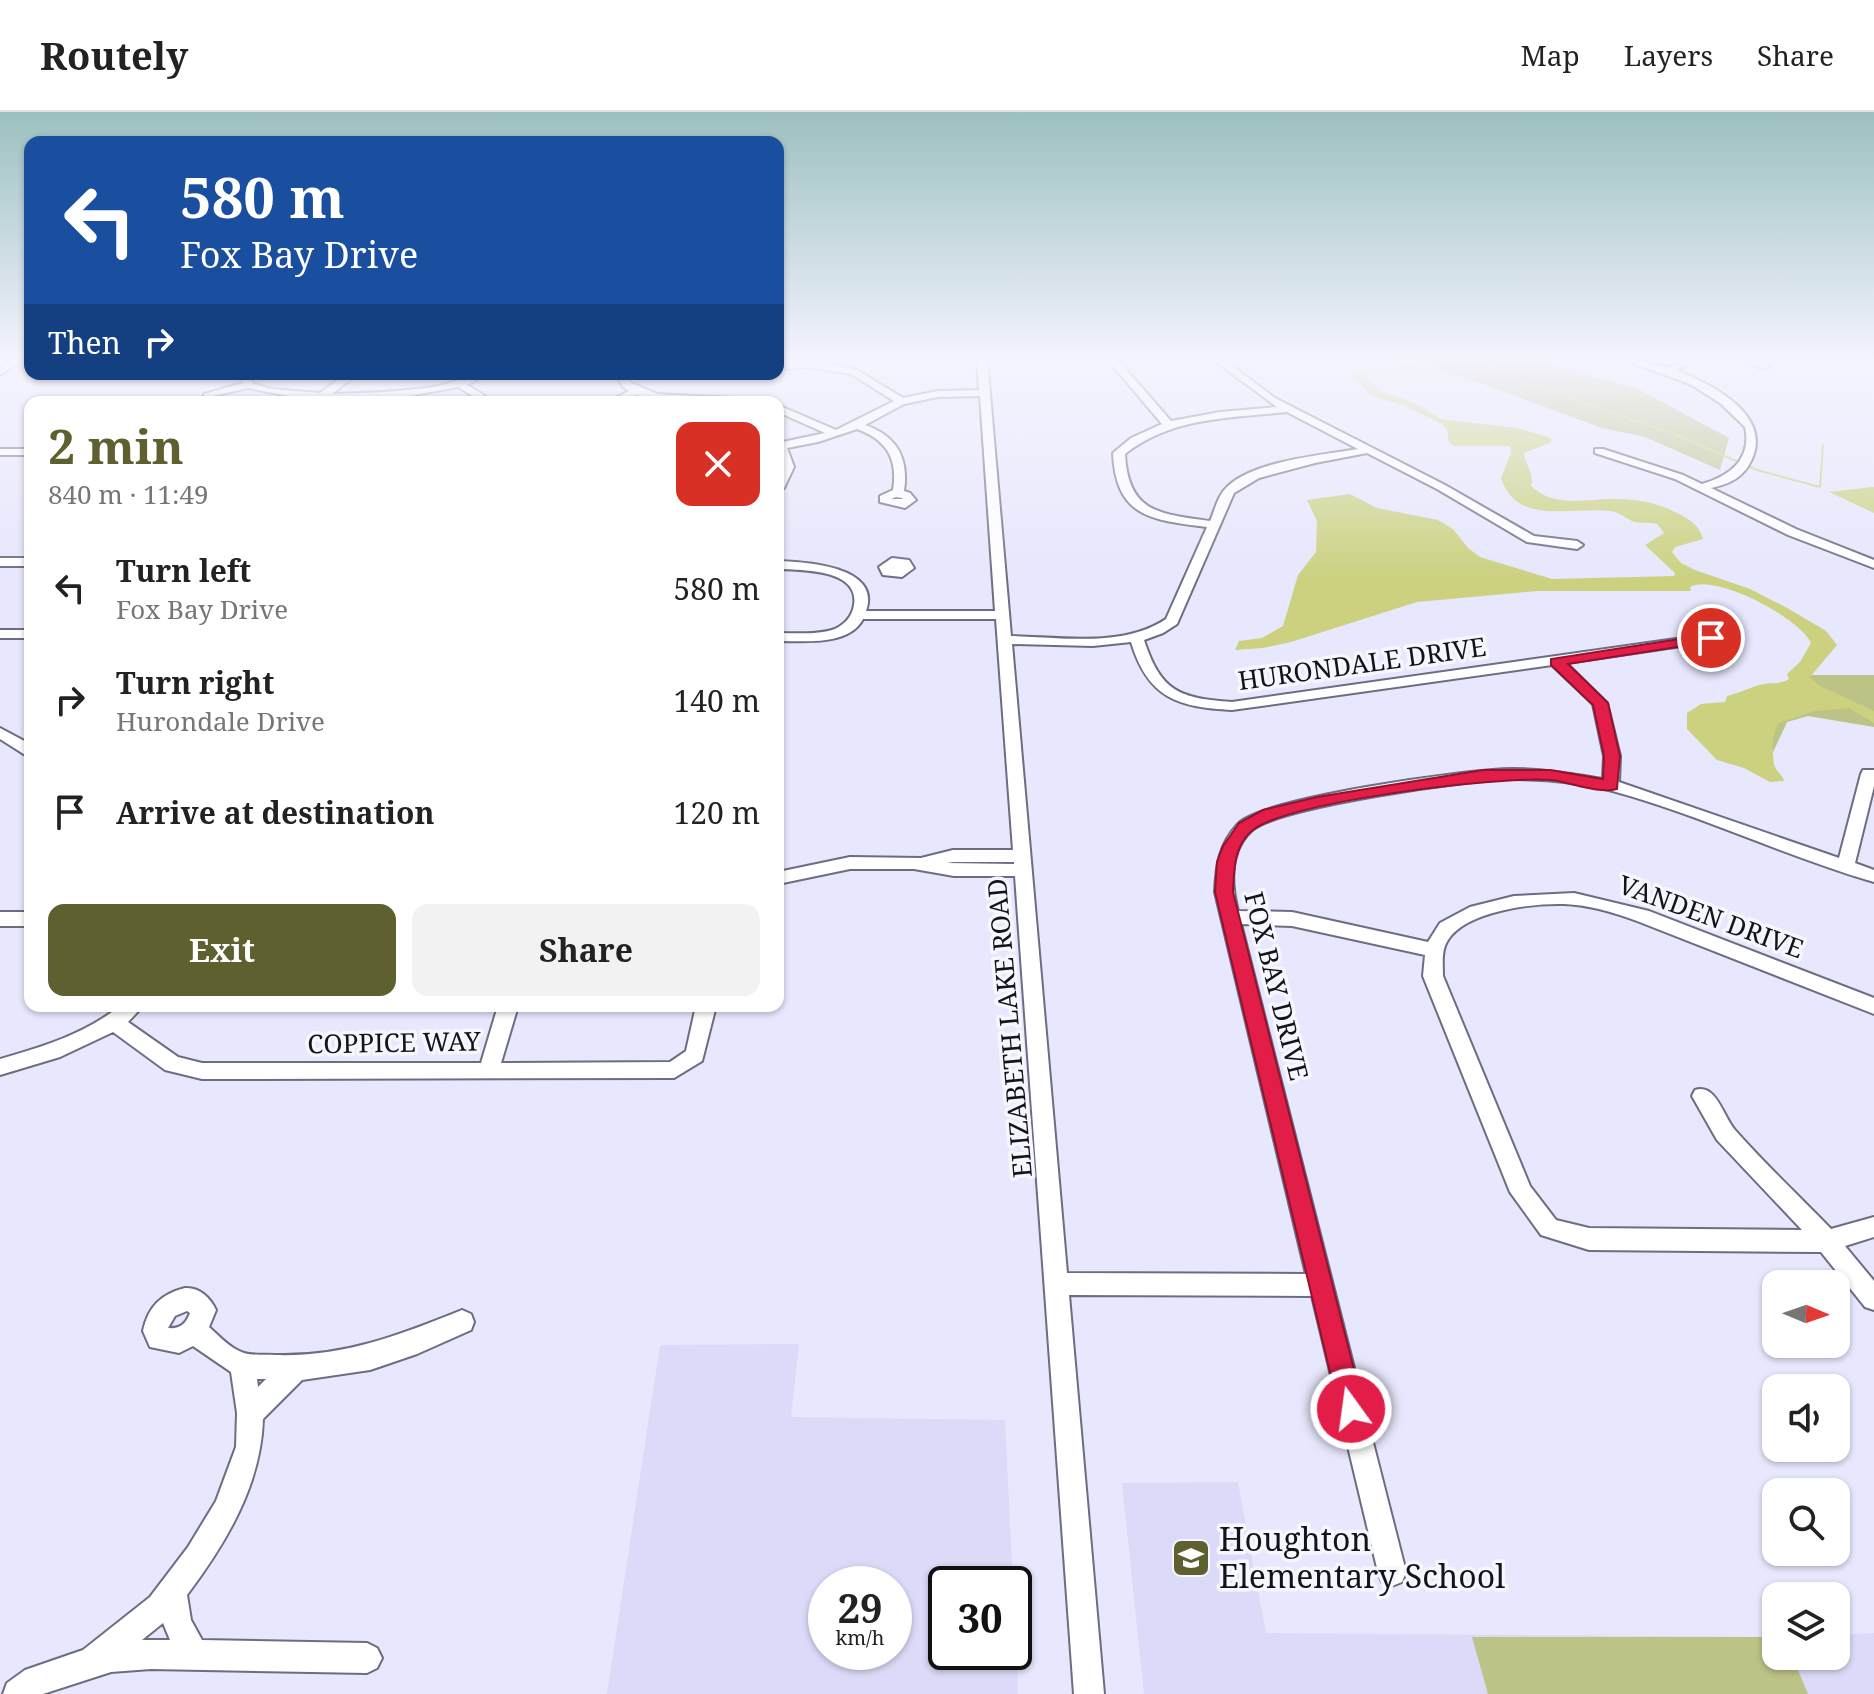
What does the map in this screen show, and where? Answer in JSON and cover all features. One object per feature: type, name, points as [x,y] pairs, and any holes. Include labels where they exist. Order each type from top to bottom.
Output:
[{"type":"street","points":[[784,445],[838,433]]},
{"type":"street","points":[[877,433],[895,447],[901,468],[898,493]]},
{"type":"street","name":"ELIZABETH LAKE ROAD","points":[[988,433],[1089,1694]]},
{"type":"street","points":[[1145,433],[1119,453],[1122,490],[1128,500],[1149,513],[1215,525]]},
{"type":"street","points":[[1334,433],[1441,487],[1531,539],[1577,545]]},
{"type":"street","points":[[1702,487],[1736,474],[1749,452],[1753,433]]},
{"type":"street","points":[[1005,640],[1137,638],[1163,630],[1172,621],[1229,491],[1247,477],[1368,450]]},
{"type":"street","points":[[1599,451],[1661,470],[1792,532],[1874,564]]},
{"type":"street","points":[[3,455],[24,453]]},
{"type":"street","points":[[784,456],[788,467],[784,475]]},
{"type":"street","points":[[0,562],[24,562]]},
{"type":"street","points":[[784,566],[869,576],[857,586],[859,615],[851,626],[823,636],[784,637]]},
{"type":"street","points":[[859,615],[1004,615]]},
{"type":"street","points":[[0,634],[24,634]]},
{"type":"street","name":"HURONDALE DRIVE","points":[[1137,638],[1148,670],[1160,686],[1194,700],[1232,706],[1711,638]]},
{"type":"street","points":[[1557,662],[1600,703],[1612,756],[1611,785]]},
{"type":"street","points":[[0,733],[24,747]]},
{"type":"street","points":[[1846,866],[1869,774]]},
{"type":"street","name":"FOX BAY DRIVE","points":[[1392,1572],[1224,892],[1225,862],[1248,816],[1483,775],[1550,775],[1611,785],[1874,876]]},
{"type":"street","points":[[784,877],[831,865],[914,863],[954,870],[1022,863]]},
{"type":"street","name":"VANDEN DRIVE","points":[[1435,950],[1444,931],[1468,914],[1529,900],[1564,898],[1613,906],[1643,916],[1874,1006]]},
{"type":"street","points":[[1231,917],[1292,919],[1435,950],[1433,976],[1521,1192],[1543,1223],[1565,1234],[1589,1239],[1827,1241],[1874,1227]]},
{"type":"street","points":[[0,919],[24,919]]},
{"type":"street","points":[[0,1067],[40,1056],[113,1022],[126,1012]]},
{"type":"street","points":[[489,1070],[506,1012]]},
{"type":"street","name":"COPPICE WAY","points":[[113,1022],[172,1064],[202,1071],[658,1071],[674,1070],[687,1063],[699,1047],[705,1012]]},
{"type":"street","points":[[1702,1096],[1725,1134],[1827,1241],[1874,1299]]},
{"type":"street","points":[[1056,1284],[1319,1285]]},
{"type":"street","points":[[195,1331],[242,1365],[294,1370],[380,1356],[462,1322]]},
{"type":"street","points":[[92,1662],[160,1607],[198,1557],[226,1511],[249,1447],[250,1413],[242,1365]]},
{"type":"street","points":[[250,1413],[294,1370]]},
{"type":"street","points":[[172,1591],[177,1623],[194,1655]]},
{"type":"street","points":[[18,1694],[36,1681],[111,1657],[367,1658]]},
{"type":"shaded area","points":[[1448,433],[1534,433],[1548,437],[1552,440],[1550,443],[1524,453],[1532,478],[1531,486],[1540,493],[1550,498],[1572,501],[1642,501],[1667,508],[1690,520],[1703,539],[1675,547],[1672,552],[1681,563],[1750,589],[1826,631],[1837,645],[1810,677],[1818,685],[1874,711],[1874,723],[1849,708],[1815,711],[1779,723],[1773,738],[1773,753],[1775,766],[1784,781],[1770,782],[1744,768],[1717,760],[1687,729],[1687,713],[1701,704],[1725,702],[1727,696],[1755,686],[1786,681],[1789,679],[1787,674],[1800,662],[1811,643],[1791,622],[1756,600],[1718,586],[1702,584],[1690,587],[1691,591],[1537,591],[1417,602],[1291,642],[1235,650],[1239,641],[1262,638],[1283,626],[1298,575],[1316,552],[1317,521],[1307,500],[1350,494],[1377,508],[1438,520],[1453,529],[1480,557],[1552,579],[1674,576],[1675,573],[1645,545],[1664,533],[1657,524],[1634,522],[1610,511],[1533,509],[1509,493],[1501,478],[1511,453],[1510,446],[1454,446],[1449,442]]},
{"type":"shaded area","points":[[1625,433],[1719,433],[1729,438],[1720,470],[1645,437]]},
{"type":"shaded area","points":[[1872,487],[1874,513],[1829,492]]},
{"type":"shaded area","points":[[1807,675],[1874,675],[1874,727],[1808,716],[1787,722],[1768,763],[1745,728]]},
{"type":"shaded area","points":[[799,1344],[791,1417],[1005,1420],[1012,1566],[928,1566],[928,1670],[1017,1670],[1018,1694],[607,1694],[660,1345]]},
{"type":"shaded area","name":"Houghton Elementary School","points":[[1238,1482],[1266,1633],[1762,1637],[1762,1670],[1850,1670],[1850,1634],[1874,1633],[1874,1694],[1144,1694],[1122,1483]]},
{"type":"shaded area","points":[[1472,1637],[1762,1637],[1762,1670],[1798,1670],[1808,1694],[1488,1694]]},
{"type":"waterway","points":[[1671,433],[1757,470],[1820,487],[1823,445]]},
{"type":"place","name":"Houghton Elementary School","points":[[1191,1558]]},
{"type":"route","points":[[1351,1409],[1224,892],[1225,862],[1232,846],[1245,827],[1269,813],[1317,802],[1483,775],[1550,775],[1611,785],[1610,737],[1600,703],[1557,662],[1711,638]]}]
